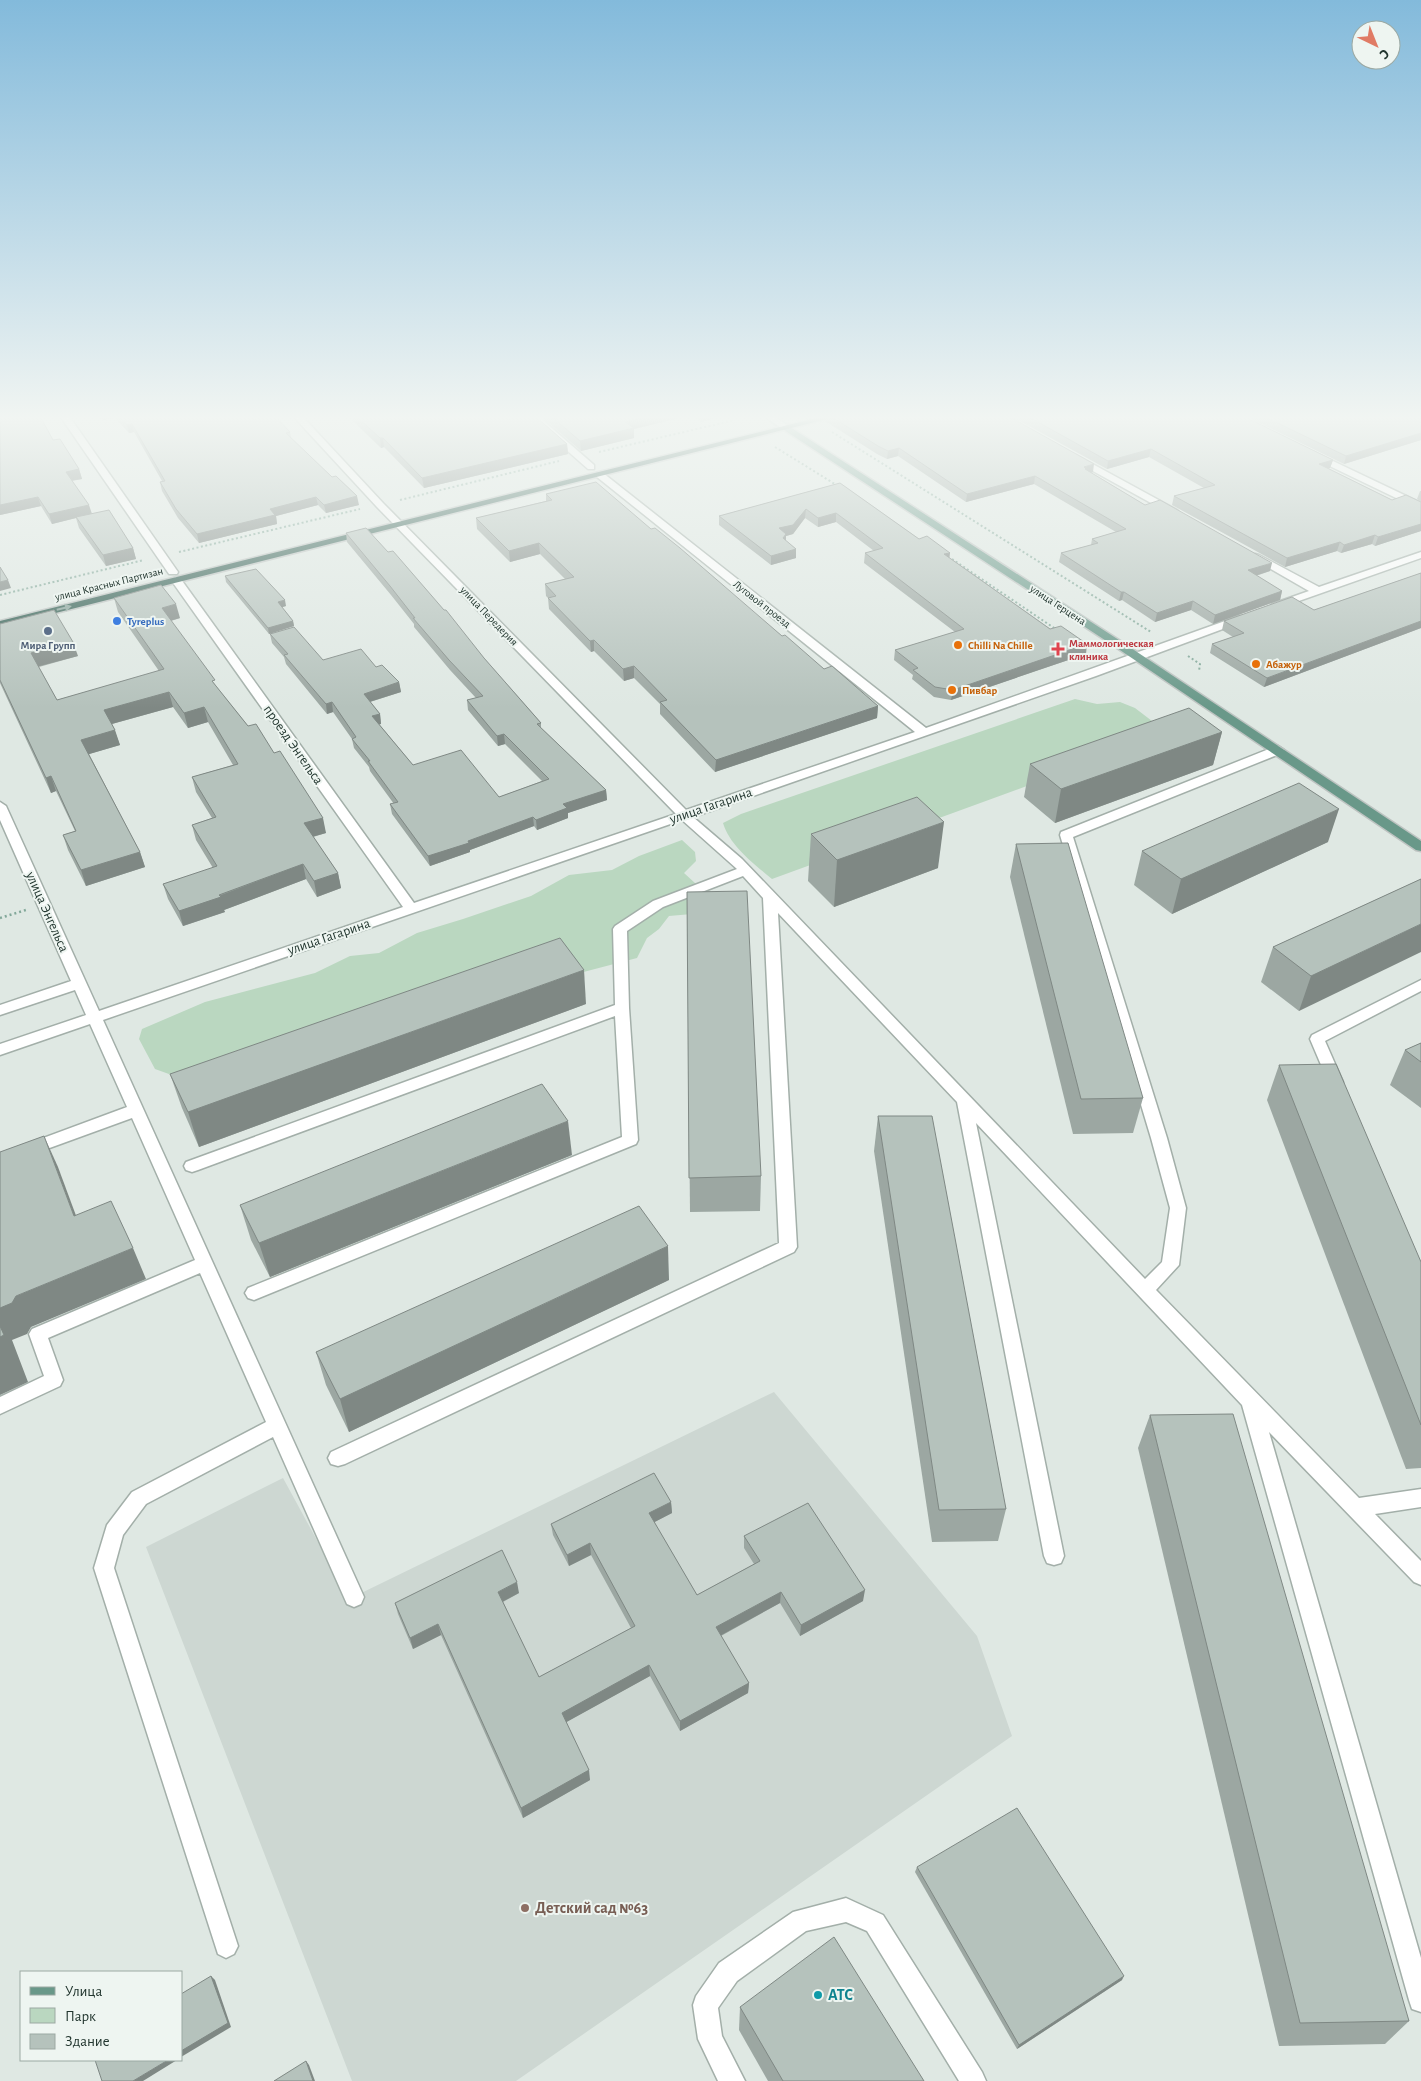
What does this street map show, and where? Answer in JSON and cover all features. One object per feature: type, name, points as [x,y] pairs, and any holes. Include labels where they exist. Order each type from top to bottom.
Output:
[{"type":"highway","name":"улица Красных Партизан","points":[[396,521],[424,513]]},
{"type":"highway","name":"улица Красных Партизан","points":[[0,624],[174,576],[431,513]]},
{"type":"highway","name":"улица Красных Партизан","points":[[0,614],[174,576]]},
{"type":"main road","name":"улица Герцена","points":[[919,513],[1278,750],[1421,847]]},
{"type":"street","name":"проезд Энгельса","points":[[131,513],[411,909]]},
{"type":"street","name":"улица Передерия","points":[[388,513],[684,815],[745,871],[1250,1400],[1421,1575]]},
{"type":"street","name":"Луговой проезд","points":[[648,513],[924,733]]},
{"type":"street","points":[[1177,513],[1182,516]]},
{"type":"street","points":[[1242,550],[1319,592]]},
{"type":"street","name":"улица Гагарина","points":[[0,1050],[924,733],[1421,555]]},
{"type":"street","points":[[1145,1290],[1170,1265],[1178,1208],[1159,1138],[1066,835],[1278,750]]},
{"type":"street","name":"улица Энгельса","points":[[0,806],[354,1597]]},
{"type":"street","points":[[254,1293],[630,1140],[622,1008],[620,929],[658,904],[745,871]]},
{"type":"street","points":[[338,1458],[788,1247],[770,897]]},
{"type":"street","points":[[0,1010],[79,984]]},
{"type":"street","points":[[1340,1093],[1317,1039],[1421,985]]},
{"type":"street","points":[[192,1166],[622,1008]]},
{"type":"street","points":[[964,1100],[1054,1556]]},
{"type":"street","points":[[0,1160],[96,1123],[137,1110]]},
{"type":"street","points":[[0,1406],[54,1380],[38,1334],[204,1264]]},
{"type":"street","points":[[1250,1400],[1421,2000]]},
{"type":"street","points":[[226,1946],[104,1568],[114,1531],[139,1498],[276,1426]]},
{"type":"street","points":[[1355,1508],[1421,1498]]},
{"type":"street","points":[[732,2081],[710,2039],[706,2005],[728,1972],[801,1920],[846,1910],[875,1923],[973,2081]]},
{"type":"path","points":[[0,595],[345,513]]},
{"type":"path","points":[[961,513],[1200,664],[1199,671]]},
{"type":"path","points":[[952,559],[1058,631]]},
{"type":"path","points":[[0,918],[44,904]]},
{"type":"shaded area","name":"Детский сад №63","points":[[774,1392],[977,1636],[1012,1736],[516,2081],[352,2081],[146,1547],[283,1478],[349,1599]]},
{"type":"green space","points":[[1075,699],[1097,704],[1120,702],[1135,708],[1169,734],[772,879],[737,847],[723,823],[741,814]]},
{"type":"green space","points":[[682,840],[695,852],[696,861],[684,873],[707,894],[692,914],[669,916],[659,929],[647,938],[637,958],[180,1078],[155,1069],[139,1039],[142,1029],[205,1002],[315,973],[350,956],[379,953],[417,933],[531,896],[569,875],[612,870],[639,856]]},
{"type":"building","points":[[94,513],[111,513],[133,548],[103,555],[76,517]]},
{"type":"building","points":[[179,513],[273,513],[275,515],[197,534]]},
{"type":"building","points":[[497,513],[632,513],[651,529],[655,528],[680,548],[782,636],[785,635],[824,669],[832,666],[878,706],[716,760],[660,702],[667,700],[634,666],[623,669],[594,640],[590,641],[548,598],[556,596],[545,584],[574,577],[539,543],[509,551],[476,518]]},
{"type":"building","points":[[730,513],[803,513],[793,525],[779,528],[786,534],[783,538],[796,549],[771,556],[719,516]]},
{"type":"building","points":[[811,513],[836,513],[818,518]]},
{"type":"building","points":[[836,513],[882,513],[919,539],[927,536],[950,553],[944,554],[1050,629],[1061,626],[1087,644],[953,690],[935,687],[913,670],[918,668],[895,650],[964,629],[865,553],[883,548]]},
{"type":"building","points":[[1099,513],[1183,513],[1272,563],[1248,570],[1282,591],[1215,615],[1193,601],[1157,613],[1061,553],[1098,543],[1092,539],[1126,529]]},
{"type":"building","points":[[1205,513],[1421,513],[1421,524],[1344,545],[1340,542],[1287,558]]},
{"type":"building","points":[[366,528],[388,552],[393,551],[446,610],[484,658],[541,723],[537,724],[606,790],[563,804],[567,808],[536,820],[533,817],[468,841],[469,843],[428,856],[390,804],[398,802],[368,761],[370,761],[352,739],[356,737],[332,702],[326,704],[284,655],[288,654],[270,634],[294,627],[323,660],[361,649],[376,667],[382,665],[399,682],[364,694],[380,714],[372,716],[413,765],[461,750],[499,797],[549,779],[504,734],[497,736],[467,700],[483,696],[413,618],[415,618],[346,533]]},
{"type":"building","points":[[0,567],[8,580],[0,582]]},
{"type":"building","points":[[256,569],[285,600],[278,602],[293,621],[268,628],[225,576]]},
{"type":"building","points":[[1421,573],[1421,621],[1267,678],[1212,644],[1244,633],[1224,621],[1292,597],[1314,610]]},
{"type":"building","points":[[161,585],[176,604],[162,608],[215,680],[212,681],[248,726],[256,724],[274,753],[280,751],[323,818],[304,823],[338,873],[314,881],[303,864],[219,895],[221,897],[179,911],[163,884],[217,866],[192,825],[216,817],[192,777],[238,764],[204,707],[184,713],[169,692],[104,710],[115,730],[81,740],[140,852],[81,870],[63,835],[76,831],[51,776],[46,778],[0,680],[0,624],[54,610],[73,642],[31,653],[57,700],[164,669],[114,598]]},
{"type":"building","points":[[1189,708],[1222,732],[1061,789],[1030,764]]},
{"type":"building","points":[[1299,783],[1339,809],[1181,879],[1142,851]]},
{"type":"building","points":[[917,797],[944,822],[837,860],[811,834]]},
{"type":"building","points":[[1068,843],[1143,1098],[1081,1099],[1016,844]]},
{"type":"building","points":[[1421,879],[1421,924],[1311,976],[1273,947]]},
{"type":"building","points":[[747,891],[761,1176],[689,1178],[687,892]]},
{"type":"building","points":[[560,938],[584,970],[188,1112],[170,1074]]},
{"type":"building","points":[[1421,1043],[1421,1062],[1405,1050]]},
{"type":"building","points":[[1336,1064],[1421,1262],[1421,1425],[1279,1065]]},
{"type":"building","points":[[542,1084],[568,1121],[259,1243],[240,1205]]},
{"type":"building","points":[[878,1116],[932,1116],[1006,1509],[939,1510]]},
{"type":"building","points":[[44,1136],[74,1216],[111,1201],[133,1248],[16,1296],[12,1303],[0,1308],[0,1152]]},
{"type":"building","points":[[639,1206],[668,1246],[340,1399],[316,1352]]},
{"type":"building","points":[[0,1326],[4,1335],[0,1337]]},
{"type":"building","points":[[1233,1414],[1409,2021],[1300,2023],[1150,1415]]},
{"type":"building","points":[[654,1473],[671,1502],[649,1513],[697,1595],[760,1561],[744,1536],[808,1503],[865,1590],[801,1625],[781,1592],[716,1627],[749,1683],[680,1721],[649,1665],[562,1713],[589,1770],[521,1808],[438,1624],[410,1638],[395,1603],[502,1550],[517,1582],[498,1592],[539,1677],[635,1626],[590,1543],[567,1555],[551,1524]]},
{"type":"building","points":[[1017,1808],[1124,1976],[1019,2045],[917,1867]]},
{"type":"building","name":"АТС","points":[[834,1937],[924,2081],[783,2081],[740,2007]]},
{"type":"building","points":[[211,1976],[228,2023],[182,2050],[182,1993]]},
{"type":"building","points":[[95,2061],[166,2061],[133,2081],[102,2081]]},
{"type":"building","points":[[306,2061],[313,2081],[274,2081]]},
{"type":"place","name":"Tyreplus","points":[[117,621]]},
{"type":"place","name":"Мира Групп","points":[[48,631]]},
{"type":"place","name":"Chilli Na Chille","points":[[958,645]]},
{"type":"place","name":"Маммологическая клиника","points":[[1058,649]]},
{"type":"place","name":"Абажур","points":[[1256,664]]},
{"type":"place","name":"Пивбар","points":[[952,690]]},
{"type":"place","name":"Детский сад №63","points":[[525,1908]]},
{"type":"place","name":"АТС","points":[[818,1995]]}]
